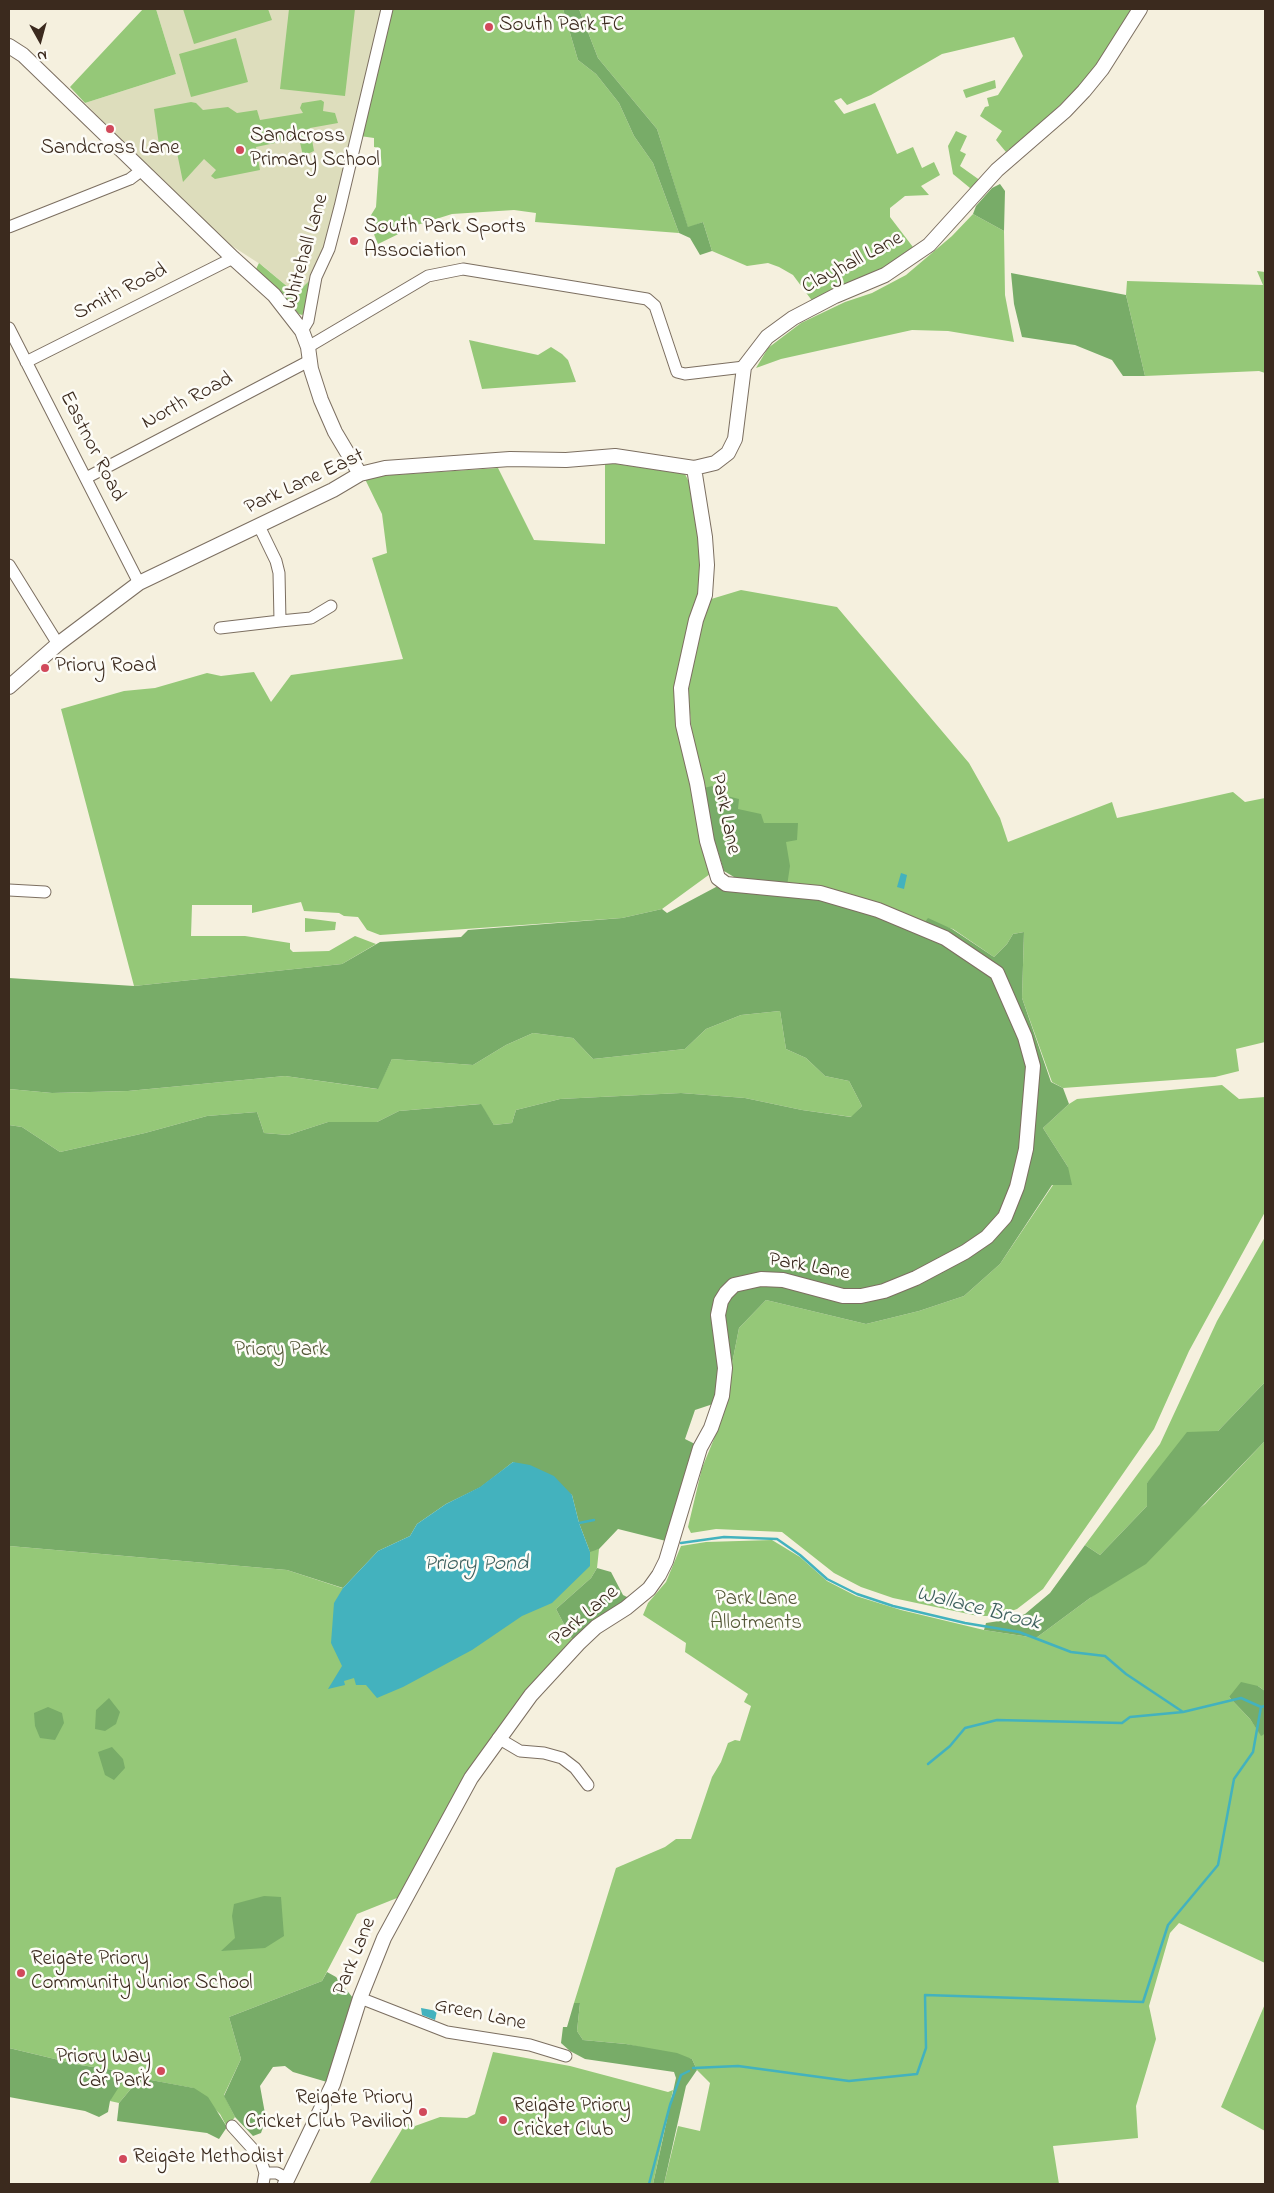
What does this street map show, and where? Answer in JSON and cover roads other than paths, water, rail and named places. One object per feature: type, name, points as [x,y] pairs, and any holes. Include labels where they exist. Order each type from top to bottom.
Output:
[{"type":"street","name":"Whitehall Lane","points":[[302,330],[308,321],[316,277],[328,249],[340,207],[387,9]]},
{"type":"street","name":"Clayhall Lane","points":[[744,366],[767,337],[793,318],[835,296],[885,275],[929,245],[997,170],[1066,111],[1084,91],[1107,62],[1140,9]]},
{"type":"street","points":[[9,46],[23,54],[274,296],[302,330],[321,400],[335,432],[360,474]]},
{"type":"street","points":[[9,226],[130,179],[142,170]]},
{"type":"street","name":"Smith Road","points":[[26,362],[233,258]]},
{"type":"street","name":"North Road","points":[[86,478],[308,354],[428,276],[440,272],[463,270],[647,299],[655,306],[677,372],[685,374],[744,366]]},
{"type":"street","name":"Eastnor Road","points":[[9,328],[139,583]]},
{"type":"street","points":[[694,468],[715,463],[728,453],[732,447],[738,419],[744,366]]},
{"type":"street","name":"Park Lane East","points":[[9,687],[58,644],[139,583],[333,490],[360,474],[385,468],[469,460],[614,456],[694,468]]},
{"type":"street","name":"Park Lane","points":[[287,2182],[333,2084],[360,1998],[376,1956],[400,1904],[470,1778],[531,1694],[596,1627],[626,1608],[649,1589],[666,1561],[700,1448],[722,1396],[725,1368],[718,1315],[721,1301],[726,1293],[734,1285],[761,1278],[783,1280],[843,1296],[861,1296],[884,1291],[916,1278],[965,1252],[987,1237],[1005,1216],[1017,1187],[1026,1148],[1033,1089],[1033,1066],[1025,1037],[997,973],[945,938],[878,910],[820,893],[726,884],[718,878],[707,841],[697,783],[683,725],[681,688],[696,620],[705,595],[707,565],[705,536],[694,468]]},
{"type":"street","points":[[259,526],[280,573],[280,621]]},
{"type":"street","points":[[9,565],[58,644]]},
{"type":"street","points":[[220,628],[311,618],[332,606]]},
{"type":"street","points":[[9,890],[45,892]]},
{"type":"street","points":[[498,1738],[520,1751],[544,1753],[562,1758],[575,1768],[588,1785]]},
{"type":"street","name":"Green Lane","points":[[360,1998],[447,2032],[530,2045],[566,2056]]},
{"type":"street","points":[[232,2126],[260,2157],[264,2178],[277,2173],[287,2182]]},
{"type":"water","points":[[901,873],[907,875],[904,889],[897,887]]},
{"type":"water","name":"Priory Pond","points":[[513,1462],[530,1465],[554,1476],[572,1495],[579,1523],[590,1552],[590,1566],[552,1603],[522,1616],[472,1650],[403,1687],[377,1698],[366,1685],[356,1685],[354,1678],[344,1681],[345,1685],[328,1689],[342,1666],[331,1643],[334,1603],[343,1588],[378,1551],[410,1536],[417,1524],[446,1504],[480,1487]]},
{"type":"water","points":[[421,2008],[437,2011],[435,2020],[422,2015]]},
{"type":"waterway","points":[[579,1523],[594,1520]]},
{"type":"waterway","name":"Wallace Brook","points":[[681,1543],[724,1537],[777,1539],[800,1555],[827,1579],[857,1594],[893,1606],[965,1623],[1019,1632],[1071,1652],[1105,1656],[1126,1674],[1183,1712],[1241,1698],[1261,1707],[1265,1706]]},
{"type":"waterway","points":[[693,2068],[738,2066],[849,2081],[917,2074],[926,2048],[925,1995],[1143,2002],[1168,1925],[1218,1865],[1234,1779],[1253,1752],[1261,1707]]},
{"type":"waterway","points":[[928,1764],[950,1746],[965,1728],[997,1720],[1122,1723],[1130,1717],[1183,1712]]},
{"type":"waterway","points":[[649,2184],[670,2105],[681,2075],[689,2071]]},
{"type":"place","name":"South Park FC","points":[[489,27]]},
{"type":"place","name":"Sandcross Lane","points":[[110,129]]},
{"type":"place","name":"Sandcross Primary School","points":[[240,150]]},
{"type":"place","name":"South Park Sports Association","points":[[354,241]]},
{"type":"place","name":"Priory Road","points":[[45,668]]},
{"type":"place","name":"Reigate Priory Community Junior School","points":[[21,1973]]},
{"type":"place","name":"Priory Way Car Park","points":[[161,2071]]},
{"type":"place","name":"Reigate Priory Cricket Club Pavilion","points":[[423,2112]]},
{"type":"place","name":"Reigate Priory Cricket Club","points":[[503,2120]]},
{"type":"place","name":"Reigate Methodist","points":[[123,2159]]},
{"type":"park label","name":"Priory Park","points":[[281,1352]]},
{"type":"park label","name":"Park Lane Allotments","points":[[756,1613]]}]
